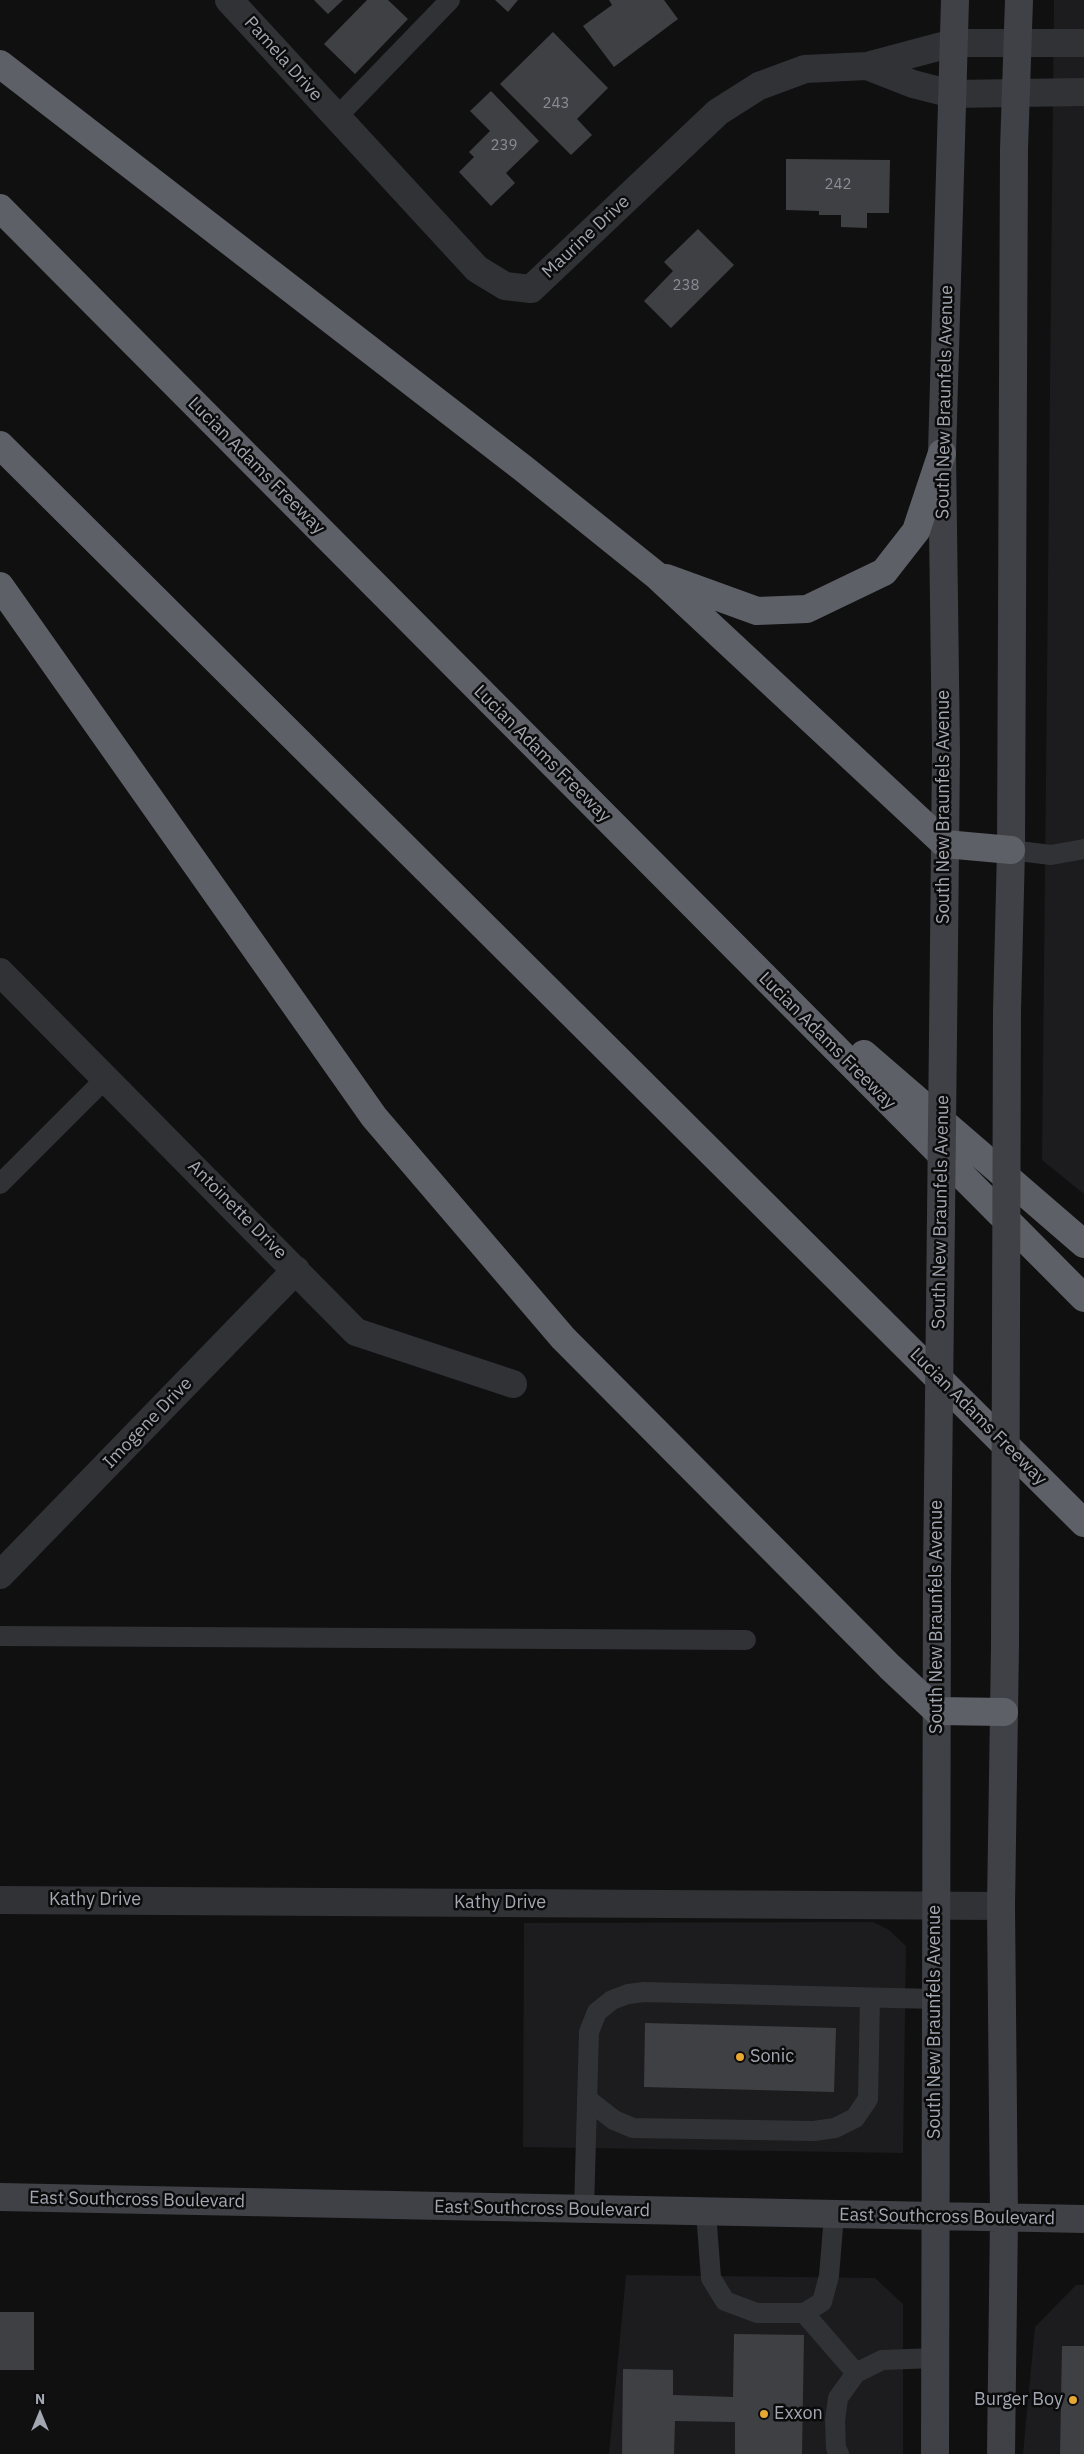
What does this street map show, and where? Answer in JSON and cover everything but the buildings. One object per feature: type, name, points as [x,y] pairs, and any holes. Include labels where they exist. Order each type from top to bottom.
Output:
[{"type":"highway","points":[[0,64],[524,469],[656,575],[945,844],[1011,850]]},
{"type":"highway","name":"Lucian Adams Freeway","points":[[0,208],[1084,1298]]},
{"type":"highway","name":"Lucian Adams Freeway","points":[[0,445],[1084,1523]]},
{"type":"highway","points":[[656,575],[757,610],[807,609],[884,572],[916,531],[942,453]]},
{"type":"highway","points":[[0,586],[374,1117],[563,1338],[890,1667],[937,1711],[1004,1712]]},
{"type":"highway","points":[[699,912],[1084,1244]]},
{"type":"main road","name":"South New Braunfels Avenue","points":[[935,2454],[935,1906],[945,844],[942,453],[955,0]]},
{"type":"main road","points":[[1001,2454],[1004,2218],[1001,1906],[1006,1646],[1007,1011],[1011,850],[1018,0]]},
{"type":"main road","name":"East Southcross Boulevard","points":[[0,2197],[935,2218],[1084,2219]]},
{"type":"street","name":"Pamela Drive","points":[[229,0],[336,118]]},
{"type":"street","name":"Maurine Drive","points":[[336,118],[477,270],[505,286],[531,289],[718,112],[759,86],[805,69],[867,66],[953,43],[1084,43]]},
{"type":"street","name":"Maurine Drive","points":[[867,66],[913,84],[952,94],[1084,92]]},
{"type":"street","name":"Antoinette Drive","points":[[0,972],[356,1332],[513,1384]]},
{"type":"street","name":"Imogene Drive","points":[[0,1575],[296,1270]]},
{"type":"street","name":"Kathy Drive","points":[[0,1900],[1001,1906]]},
{"type":"lane","points":[[336,118],[450,0]]},
{"type":"lane","points":[[1011,850],[1051,855],[1084,849]]},
{"type":"lane","points":[[0,1184],[106,1078]]},
{"type":"lane","points":[[0,1636],[746,1640]]},
{"type":"lane","points":[[584,2210],[589,2032],[597,2012],[620,1997],[644,1992],[935,1999]]},
{"type":"lane","points":[[587,2099],[614,2120],[633,2128],[814,2131],[835,2128],[854,2118],[868,2099],[870,1998]]},
{"type":"lane","points":[[706,2212],[711,2278],[725,2301],[757,2313],[804,2313],[822,2302],[829,2276],[834,2215]]},
{"type":"lane","points":[[804,2313],[856,2373]]},
{"type":"lane","points":[[838,2454],[835,2421],[838,2398],[856,2373],[882,2360],[935,2358]]},
{"type":"shaded area","points":[[1054,0],[1084,0],[1084,1194],[1042,1160]]},
{"type":"shaded area","points":[[873,1922],[889,1930],[906,1946],[903,2153],[523,2147],[524,1923]]},
{"type":"shaded area","points":[[626,2275],[875,2278],[903,2304],[903,2454],[609,2454]]},
{"type":"shaded area","points":[[1076,2285],[1084,2285],[1084,2454],[1023,2454],[1035,2327]]},
{"type":"place","name":"Sonic","points":[[740,2057]]},
{"type":"place","name":"Burger Boy","points":[[1073,2400]]},
{"type":"place","name":"Exxon","points":[[764,2414]]}]
